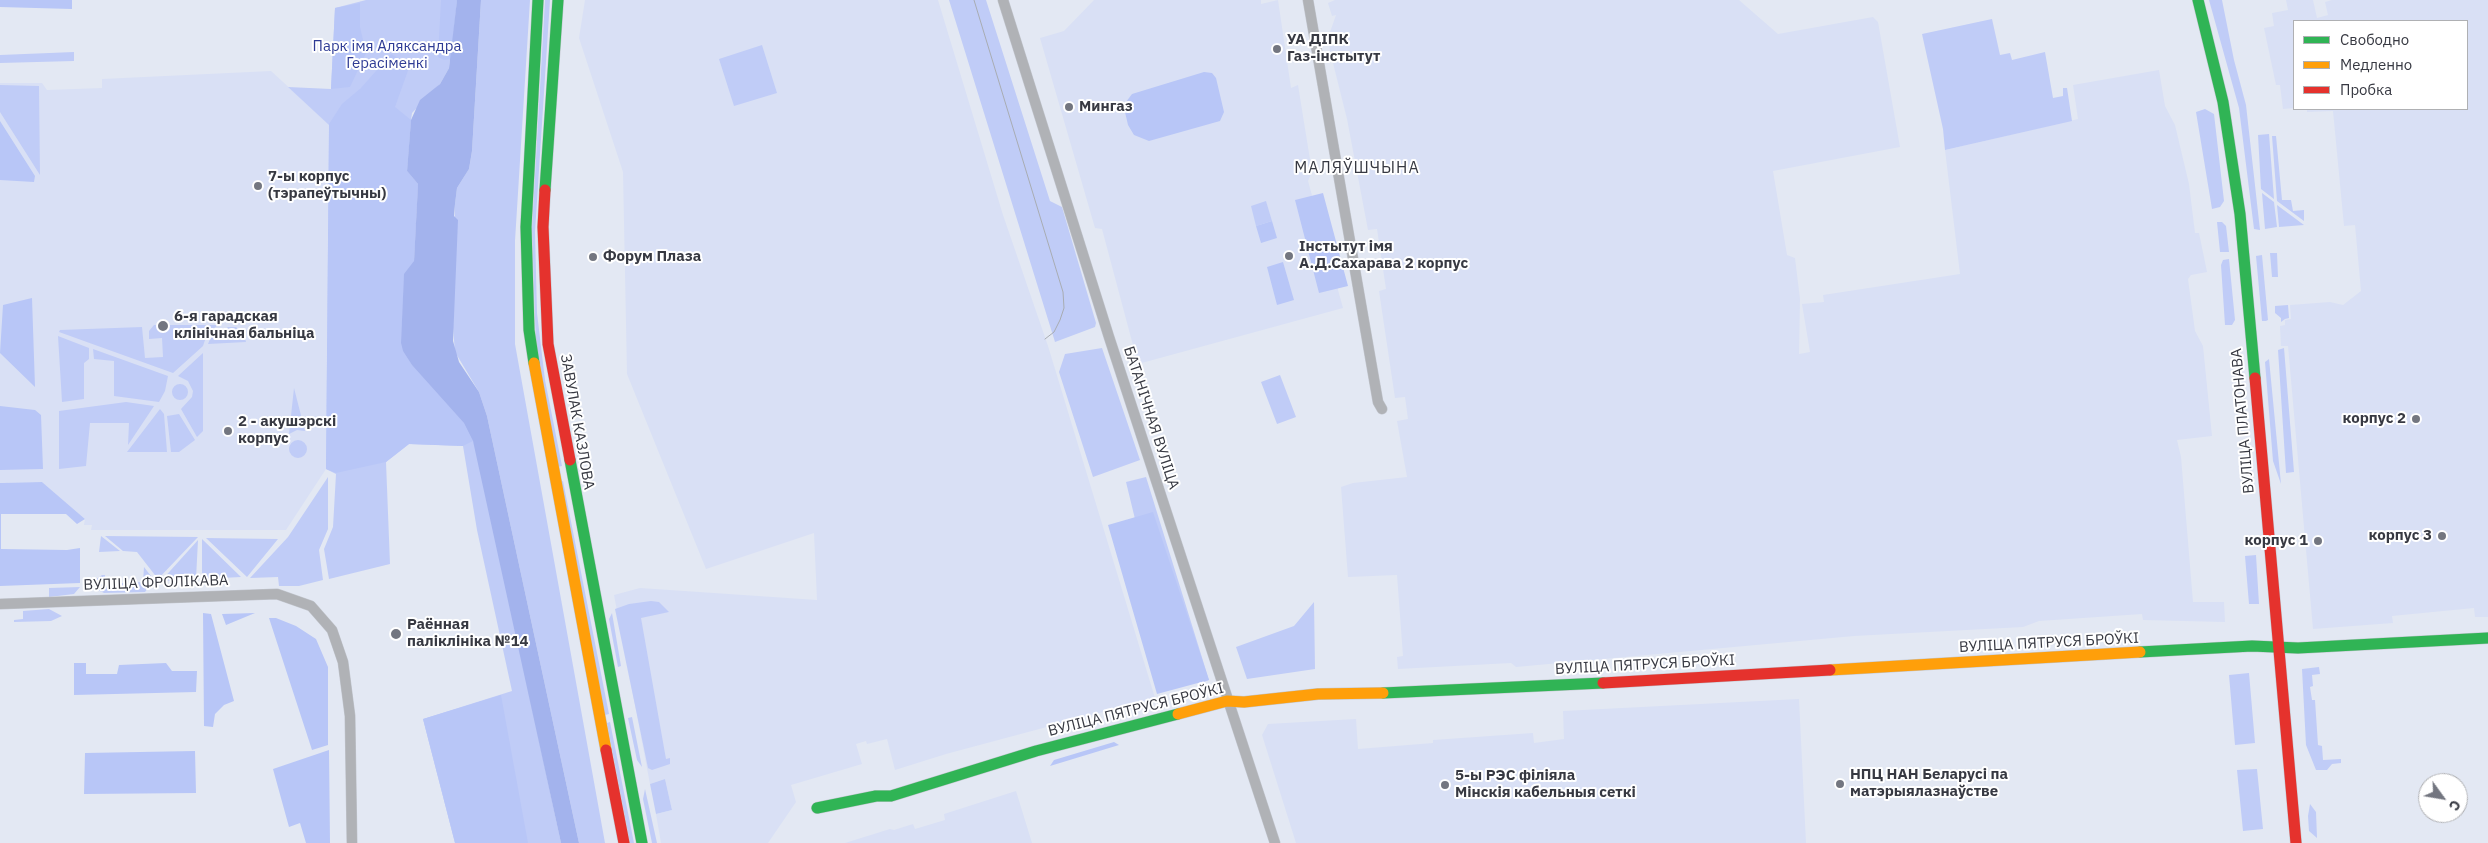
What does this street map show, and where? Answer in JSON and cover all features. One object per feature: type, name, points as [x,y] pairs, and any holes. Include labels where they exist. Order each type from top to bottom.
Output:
[{"type":"main road","name":"ЗАВУЛАК КАЗЛОВА","points":[[538,0],[526,236],[529,330],[624,843]]},
{"type":"main road","name":"ЗАВУЛАК КАЗЛОВА","points":[[558,0],[542,227],[548,344],[642,843]]},
{"type":"main road","name":"ВУЛІЦА ПЛАТОНАВА","points":[[2198,0],[2223,102],[2240,214],[2296,843]]},
{"type":"main road","points":[[555,478],[571,474]]},
{"type":"main road","name":"ВУЛІЦА ПЯТРУСЯ БРОЎКІ","points":[[817,808],[876,796],[891,796],[1028,753],[1227,701],[1244,702],[1318,694],[1547,686],[2252,646],[2280,648],[2488,638]]},
{"type":"street","name":"БАТАНІЧНАЯ ВУЛІЦА","points":[[1003,0],[1227,701],[1237,722],[1275,843]]},
{"type":"street","points":[[1308,0],[1378,402],[1382,409]]},
{"type":"street","name":"ВУЛІЦА ФРОЛІКАВА","points":[[0,604],[277,594],[311,606],[332,630],[343,662],[350,716],[352,843]]},
{"type":"shaded area","points":[[0,0],[72,0],[72,9],[0,7]]},
{"type":"shaded area","points":[[441,0],[457,0],[451,59],[444,60],[438,57]]},
{"type":"shaded area","points":[[457,0],[481,0],[472,151],[469,169],[457,188],[454,216],[458,220],[453,341],[459,362],[479,392],[487,416],[579,843],[561,843],[473,441],[464,423],[412,365],[403,351],[401,343],[404,274],[414,261],[418,184],[407,171],[411,120],[420,100],[440,84],[449,68]]},
{"type":"shaded area","points":[[585,0],[938,0],[1003,215],[1048,346],[1155,698],[946,754],[895,770],[887,739],[867,744],[866,741],[856,744],[862,764],[791,785],[796,802],[768,843],[661,843],[656,814],[672,810],[665,779],[650,784],[614,595],[640,588],[817,600],[814,533],[706,569],[627,374],[623,172],[579,38]]},
{"type":"shaded area","points":[[1094,0],[1261,0],[1261,4],[1278,0],[1291,88],[1298,85],[1312,172],[1308,181],[1343,308],[1138,364],[1102,229],[1095,228],[1040,38],[1064,31]]},
{"type":"shaded area","points":[[1335,0],[1739,0],[1778,34],[1873,17],[1878,22],[1900,147],[1773,171],[1787,255],[1795,258],[1800,299],[1799,354],[1810,352],[1802,304],[1824,302],[1823,295],[1960,274],[1945,150],[2078,119],[2073,85],[2159,70],[2165,106],[2175,125],[2189,184],[2195,233],[2199,233],[2207,272],[2191,275],[2188,279],[2195,331],[2203,346],[2212,436],[2177,440],[2181,457],[2193,602],[2224,602],[2225,622],[2143,620],[2142,614],[2039,621],[2023,627],[1854,636],[1516,667],[1511,663],[1398,669],[1397,657],[1403,656],[1397,575],[1348,577],[1341,487],[1353,483],[1407,477],[1397,421],[1408,419],[1405,397],[1395,398],[1379,291],[1386,289],[1377,229],[1368,230],[1347,119],[1330,51],[1329,35],[1336,15],[1332,16],[1328,3]]},
{"type":"shaded area","points":[[2286,0],[2313,0],[2317,18],[2328,15],[2325,2],[2332,0],[2488,0],[2488,617],[2475,617],[2474,608],[2392,616],[2393,623],[2313,629],[2288,346],[2281,346],[2280,326],[2285,325],[2285,320],[2291,319],[2290,305],[2330,302],[2343,305],[2361,291],[2355,225],[2344,226],[2333,111],[2307,112],[2307,110],[2468,110],[2468,20],[2293,20],[2293,108],[2283,109],[2280,85],[2276,85],[2264,28],[2274,26],[2272,13],[2288,10]]},
{"type":"shaded area","points":[[360,3],[360,27],[366,53],[350,87],[331,89],[335,8]]},
{"type":"shaded area","points":[[391,54],[410,65],[395,107],[411,120],[407,171],[418,184],[414,261],[404,275],[401,343],[403,351],[412,365],[464,423],[473,441],[463,446],[409,444],[386,462],[336,473],[326,469],[329,124],[342,104],[361,88]]},
{"type":"shaded area","name":"6-я гарадская клінічная бальніца","points":[[271,71],[329,124],[326,469],[286,530],[91,530],[92,525],[84,525],[85,519],[42,482],[0,483],[0,83],[42,83],[47,90],[102,88],[102,79]]},
{"type":"shaded area","points":[[1204,72],[1212,73],[1216,78],[1224,112],[1220,121],[1149,141],[1134,135],[1128,125],[1125,112],[1126,102],[1132,94]]},
{"type":"shaded area","points":[[0,121],[35,176],[34,182],[0,180]]},
{"type":"shaded area","points":[[1323,193],[1348,286],[1319,293],[1295,200]]},
{"type":"shaded area","points":[[1272,221],[1277,238],[1261,243],[1256,226]]},
{"type":"shaded area","points":[[1283,262],[1294,300],[1277,305],[1267,267]]},
{"type":"shaded area","points":[[32,298],[35,387],[0,353],[3,305]]},
{"type":"shaded area","points":[[0,406],[35,410],[41,415],[43,469],[0,470]]},
{"type":"shaded area","points":[[42,482],[85,519],[77,524],[66,514],[1,514],[1,549],[67,550],[80,548],[80,583],[0,586],[0,483]]},
{"type":"shaded area","points":[[1153,512],[1209,680],[1157,694],[1108,525]]},
{"type":"shaded area","points":[[203,613],[211,614],[234,701],[224,705],[215,714],[213,727],[204,726]]},
{"type":"shaded area","points":[[255,613],[226,625],[222,614]]},
{"type":"shaded area","points":[[269,618],[276,618],[296,626],[316,639],[328,667],[328,745],[312,750]]},
{"type":"shaded area","points":[[74,663],[86,663],[86,674],[117,674],[119,665],[166,663],[172,671],[197,671],[196,692],[74,695]]},
{"type":"shaded area","points":[[501,695],[528,843],[455,843],[423,719]]},
{"type":"shaded area","points":[[1799,699],[1806,843],[1296,843],[1262,735],[1268,724],[1356,719],[1358,749],[1433,743],[1433,740],[1533,733],[1534,743],[1564,739],[1563,711]]},
{"type":"shaded area","points":[[1114,742],[1119,745],[1050,766],[1054,760]]},
{"type":"shaded area","points":[[329,750],[330,843],[306,843],[300,823],[289,827],[273,769]]},
{"type":"shaded area","points":[[195,751],[196,793],[84,794],[85,753]]},
{"type":"shaded area","points":[[1016,791],[1032,843],[845,843],[890,829],[894,830],[913,824],[915,829],[945,820],[944,814]]},
{"type":"green space","name":"Парк імя Аляксандра Герасіменкі","points":[[366,0],[457,0],[449,68],[440,84],[412,113],[407,171],[418,184],[414,261],[478,455],[561,843],[455,843],[423,719],[512,691],[477,530],[463,446],[409,444],[386,462],[390,564],[329,579],[324,549],[333,527],[336,474],[326,469],[329,125],[288,87],[331,89],[335,8]]},
{"type":"green space","name":"Парк імя Аляксандра Герасіменкі","points":[[481,0],[530,0],[515,241],[515,344],[605,843],[579,843],[487,416],[479,392],[455,352],[453,328],[455,204],[457,188],[469,169],[472,151]]},
{"type":"green space","points":[[545,0],[550,0],[535,232],[537,313],[545,380],[562,466],[557,467],[536,348],[532,228]]},
{"type":"green space","points":[[949,0],[986,0],[1050,201],[1062,207],[1096,323],[1095,327],[1055,342]]},
{"type":"green space","points":[[2209,0],[2222,0],[2234,60],[2246,105],[2260,230],[2254,229],[2239,108]]},
{"type":"green space","points":[[1992,19],[2000,55],[2010,53],[2012,60],[2045,52],[2053,98],[2063,96],[2063,88],[2067,88],[2072,121],[1945,150],[1943,129],[1922,34]]},
{"type":"green space","points":[[762,45],[777,93],[734,106],[719,59]]},
{"type":"green space","points":[[74,52],[74,61],[0,63],[0,55]]},
{"type":"green space","points":[[0,85],[39,86],[40,175],[0,112]]},
{"type":"green space","points":[[2205,109],[2214,114],[2224,201],[2220,207],[2212,209],[2196,112]]},
{"type":"green space","points":[[2269,134],[2274,199],[2261,189],[2258,135]]},
{"type":"green space","points":[[2272,136],[2276,136],[2282,200],[2291,200],[2293,211],[2304,210],[2304,221],[2277,201]]},
{"type":"green space","points":[[2262,193],[2274,202],[2277,227],[2265,229]]},
{"type":"green space","points":[[1266,201],[1272,221],[1256,226],[1251,206]]},
{"type":"green space","points":[[2277,205],[2304,225],[2279,227]]},
{"type":"green space","points":[[2217,222],[2222,222],[2226,226],[2229,252],[2220,252]]},
{"type":"green space","points":[[2270,253],[2277,253],[2278,277],[2272,277]]},
{"type":"green space","points":[[2262,255],[2268,320],[2266,321],[2262,321],[2256,256]]},
{"type":"green space","points":[[2229,259],[2235,320],[2232,325],[2225,325],[2221,265],[2223,260]]},
{"type":"green space","points":[[2288,305],[2289,318],[2281,322],[2281,318],[2275,313],[2275,306]]},
{"type":"green space","points":[[154,325],[218,325],[207,334],[203,346],[173,373],[59,332],[60,330],[142,327],[145,358],[163,357],[162,338],[149,339],[149,331]]},
{"type":"green space","points":[[228,327],[236,327],[244,334],[246,342],[208,344],[210,339]]},
{"type":"green space","points":[[58,336],[89,348],[89,359],[84,363],[84,399],[62,402]]},
{"type":"green space","points":[[1102,348],[1140,460],[1093,477],[1059,372],[1065,354]]},
{"type":"green space","points":[[2284,348],[2294,472],[2286,473],[2278,350]]},
{"type":"green space","points":[[93,349],[168,376],[165,391],[159,402],[114,396],[114,361],[94,359]]},
{"type":"green space","points":[[203,353],[203,431],[197,437],[181,409],[192,397],[193,391],[188,381],[178,376]]},
{"type":"green space","points":[[2269,359],[2281,484],[2273,461],[2265,362]]},
{"type":"green space","points":[[1280,375],[1296,417],[1277,424],[1261,382]]},
{"type":"green space","points":[[177,384],[183,384],[188,389],[186,398],[177,400],[172,395],[172,389]]},
{"type":"green space","points":[[294,388],[305,431],[297,430],[289,434]]},
{"type":"green space","points":[[126,402],[154,406],[128,445],[129,423],[90,423],[86,466],[59,469],[59,411]]},
{"type":"green space","points":[[160,409],[164,414],[167,452],[127,452]]},
{"type":"green space","points":[[179,414],[195,440],[179,452],[171,452],[167,416]]},
{"type":"green space","points":[[294,440],[302,440],[307,445],[305,456],[294,458],[289,453],[289,445]]},
{"type":"green space","points":[[328,477],[328,529],[319,550],[323,580],[299,586],[279,586],[278,577],[250,578],[288,537]]},
{"type":"green space","points":[[1146,477],[1209,680],[1204,682],[1135,519],[1126,482]]},
{"type":"green space","points":[[563,481],[609,714],[605,715],[561,482]]},
{"type":"green space","points":[[101,536],[120,551],[99,552]]},
{"type":"green space","points":[[105,536],[198,537],[158,579],[137,552],[123,551]]},
{"type":"green space","points":[[206,538],[278,539],[247,577]]},
{"type":"green space","points":[[202,539],[241,577],[202,579]]},
{"type":"green space","points":[[198,540],[196,579],[161,581]]},
{"type":"green space","points":[[2256,555],[2259,604],[2249,604],[2245,556]]},
{"type":"green space","points":[[144,567],[154,580],[145,592],[104,593],[96,589],[95,580],[102,575],[105,575],[105,584],[143,582]]},
{"type":"green space","points":[[80,587],[74,594],[49,597],[49,588]]},
{"type":"green space","points":[[651,601],[659,602],[669,612],[641,618],[666,759],[670,758],[670,764],[652,770],[648,768],[615,609],[629,604]]},
{"type":"green space","points":[[1314,602],[1315,669],[1247,679],[1236,647],[1294,626]]},
{"type":"green space","points":[[49,609],[62,616],[51,621],[14,622],[14,620],[23,619],[23,611]]},
{"type":"green space","points":[[612,613],[621,666],[618,667],[609,619]]},
{"type":"green space","points":[[2319,667],[2320,674],[2312,675],[2313,686],[2310,687],[2312,700],[2315,700],[2318,745],[2322,746],[2323,760],[2341,759],[2341,763],[2332,764],[2327,770],[2316,770],[2306,745],[2302,669]]},
{"type":"green space","points":[[2249,673],[2255,743],[2235,745],[2229,675]]},
{"type":"green space","points":[[632,717],[642,767],[637,760],[628,718]]},
{"type":"green space","points":[[610,722],[634,843],[630,843],[607,723]]},
{"type":"green space","points":[[2257,769],[2263,829],[2243,831],[2237,770]]},
{"type":"green space","points":[[665,779],[672,810],[656,814],[650,784]]},
{"type":"green space","points":[[645,789],[657,843],[652,843],[643,799]]},
{"type":"green space","points":[[2310,804],[2316,812],[2317,838],[2309,831],[2308,816]]},
{"type":"tram line","points":[[974,0],[1063,292],[1064,308],[1060,320],[1054,332],[1045,339]]},
{"type":"traffic: fast","points":[[534,363],[529,330],[526,227],[538,0]]},
{"type":"traffic: fast","points":[[545,190],[558,0]]},
{"type":"traffic: fast","points":[[2198,0],[2223,102],[2240,214],[2255,378]]},
{"type":"traffic: fast","points":[[570,460],[642,843]]},
{"type":"traffic: fast","points":[[2140,652],[2252,646],[2298,648],[2488,638]]},
{"type":"traffic: fast","points":[[1383,693],[1603,683]]},
{"type":"traffic: fast","points":[[817,808],[876,796],[891,796],[1036,751],[1178,714]]},
{"type":"traffic: slow","points":[[534,363],[606,750]]},
{"type":"traffic: slow","points":[[1830,670],[2140,652]]},
{"type":"traffic: slow","points":[[1178,714],[1227,701],[1244,702],[1318,694],[1383,693]]},
{"type":"traffic: jam","points":[[545,190],[543,227],[548,344],[570,460]]},
{"type":"traffic: jam","points":[[2255,378],[2296,843]]},
{"type":"traffic: jam","points":[[1603,683],[1830,670]]},
{"type":"traffic: jam","points":[[606,750],[624,843]]},
{"type":"place","name":"УА ДІПК Газ-інстытут","points":[[1277,49]]},
{"type":"place","name":"Мингаз","points":[[1069,107]]},
{"type":"place","name":"7-ы корпус (тэрапеўтычны)","points":[[258,186]]},
{"type":"place","name":"Інстытут імя А.Д.Сахарава 2 корпус","points":[[1289,256]]},
{"type":"place","name":"Форум Плаза","points":[[593,257]]},
{"type":"place","name":"6-я гарадская клінічная бальніца","points":[[163,326]]},
{"type":"place","name":"корпус 2","points":[[2416,419]]},
{"type":"place","name":"2 - акушэрскі корпус","points":[[228,431]]},
{"type":"place","name":"корпус 3","points":[[2442,536]]},
{"type":"place","name":"корпус 1","points":[[2318,541]]},
{"type":"place","name":"Раённая паліклініка №14","points":[[396,634]]},
{"type":"place","name":"НПЦ НАН Беларусі па матэрыялазнаўстве","points":[[1840,784]]},
{"type":"place","name":"5-ы РЭС філіяла Мінскія кабельныя сеткі","points":[[1445,785]]},
{"type":"district","name":"МАЛЯЎШЧЫНА","points":[[1357,168]]}]
